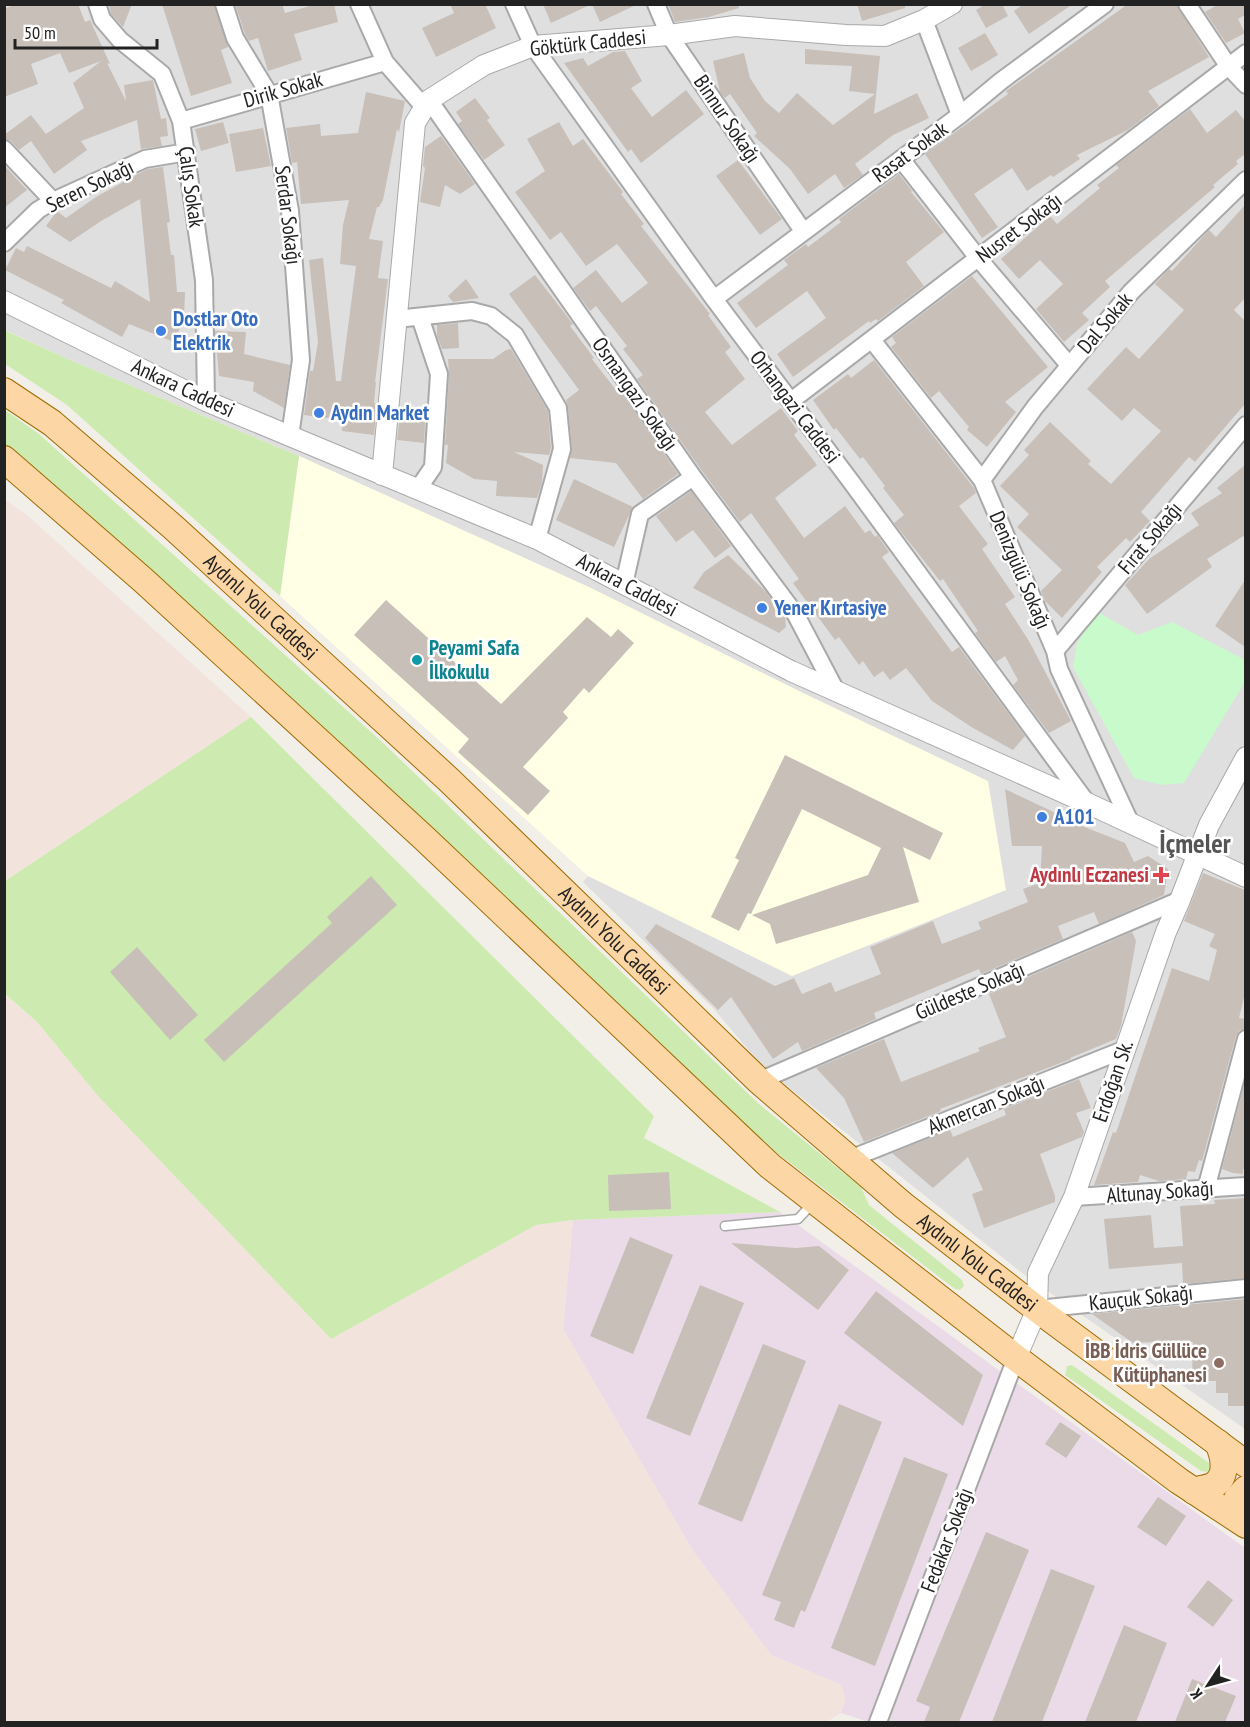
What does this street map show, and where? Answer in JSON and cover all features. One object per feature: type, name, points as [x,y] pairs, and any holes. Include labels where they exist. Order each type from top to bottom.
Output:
[{"type":"main road","name":"Aydınlı Yolu Caddesi","points":[[4,391],[52,423],[173,527],[449,780],[759,1081],[903,1205],[1037,1309],[1245,1464]]},
{"type":"main road","points":[[4,459],[170,604],[424,838],[770,1166],[1016,1358],[1194,1491],[1245,1523]]},
{"type":"main road","points":[[1194,1491],[1215,1485],[1222,1475],[1225,1459],[1218,1443]]},
{"type":"main road","points":[[1245,1490],[1237,1499],[1238,1512],[1245,1523]]},
{"type":"street","name":"Çalış Sokak","points":[[97,4],[102,19],[120,40],[162,74],[181,120],[204,280],[206,401]]},
{"type":"street","name":"Serdar Sokağı","points":[[224,4],[235,38],[269,94],[290,210],[302,360],[290,436]]},
{"type":"street","name":"Osmangazi Sokağı","points":[[359,4],[385,62],[427,103],[693,477],[796,615],[836,690]]},
{"type":"street","name":"Orhangazi Caddesi","points":[[514,4],[533,46],[714,299],[1087,802]]},
{"type":"street","name":"Binnur Sokağı","points":[[656,4],[669,35],[803,231]]},
{"type":"street","name":"Göktürk Caddesi","points":[[427,103],[483,65],[533,46],[669,35],[735,26],[885,36],[924,20],[952,4]]},
{"type":"street","name":"Rasat Sokak","points":[[714,299],[1105,4]]},
{"type":"street","points":[[1187,4],[1229,67],[1245,86]]},
{"type":"street","points":[[924,20],[960,115]]},
{"type":"street","name":"Nusret Sokağı","points":[[791,401],[1245,53]]},
{"type":"street","name":"Dirik Sokak","points":[[181,120],[385,62]]},
{"type":"street","points":[[382,475],[415,123],[427,103]]},
{"type":"street","points":[[4,149],[53,201]]},
{"type":"street","name":"Seren Sokağı","points":[[4,243],[38,210],[53,201],[145,159],[187,152]]},
{"type":"street","points":[[901,159],[978,258],[1069,365]]},
{"type":"street","name":"Dal Sokak","points":[[982,480],[1035,407],[1131,292],[1245,180]]},
{"type":"street","name":"Ankara Caddesi","points":[[4,300],[206,401],[537,539],[791,671],[1087,802],[1245,877]]},
{"type":"street","points":[[396,320],[472,312],[491,315],[514,335],[558,408],[562,449],[537,539]]},
{"type":"street","points":[[418,489],[433,467],[439,374],[420,317]]},
{"type":"street","name":"Denizgülü Sokağı","points":[[872,340],[982,480],[1055,651],[1059,669],[1130,822]]},
{"type":"street","name":"Fırat Sokağı","points":[[1055,651],[1245,425]]},
{"type":"street","points":[[624,584],[640,514],[693,477]]},
{"type":"street","name":"Erdoğan Sk.","points":[[1037,1309],[1038,1273],[1074,1197],[1123,1050],[1166,932],[1209,825],[1245,757]]},
{"type":"street","name":"Güldeste Sokağı","points":[[759,1081],[1180,900]]},
{"type":"street","points":[[1206,1189],[1245,1039]]},
{"type":"street","name":"Akmercan Sokağı","points":[[850,1159],[1123,1050]]},
{"type":"street","name":"Altunay Sokağı","points":[[1074,1197],[1245,1186]]},
{"type":"street","name":"Kauçuk Sokağı","points":[[1037,1309],[1245,1288]]},
{"type":"street","points":[[1016,1358],[1037,1309]]},
{"type":"street","name":"Fedakar Sokağı","points":[[878,1722],[1016,1358]]},
{"type":"lane","points":[[725,1226],[798,1219],[815,1201]]},
{"type":"shaded area","points":[[5,5],[1245,5],[1245,1429],[1026,1276],[763,1067],[713,1008],[583,882],[588,876],[600,881],[801,692],[591,588],[299,456],[70,360],[5,330]]},
{"type":"shaded area","points":[[299,456],[591,588],[988,781],[1006,890],[792,976],[588,876],[280,596]]},
{"type":"shaded area","points":[[5,500],[27,515],[251,717],[5,881]]},
{"type":"shaded area","points":[[4,994],[37,1022],[98,1096],[331,1339],[536,1225],[573,1220],[563,1329],[693,1551],[771,1655],[841,1685],[845,1699],[841,1713],[828,1721],[810,1722],[5,1722]]},
{"type":"shaded area","points":[[780,1212],[1245,1548],[1245,1722],[869,1722],[841,1713],[845,1699],[841,1685],[771,1655],[693,1551],[563,1329],[573,1220]]},
{"type":"green space","points":[[4,330],[299,456],[280,596],[67,405],[5,364]]},
{"type":"green space","points":[[5,410],[39,434],[381,741],[759,1104],[861,1187],[869,1205],[962,1280],[964,1286],[960,1290],[955,1289],[764,1143],[21,458],[5,446]]},
{"type":"green space","points":[[1096,611],[1138,635],[1172,622],[1245,660],[1245,682],[1184,783],[1162,785],[1134,778],[1073,667],[1077,644]]},
{"type":"green space","points":[[251,717],[654,1116],[644,1138],[780,1212],[573,1220],[536,1225],[331,1339],[98,1096],[37,1022],[5,994],[5,881]]},
{"type":"green space","points":[[1072,1365],[1209,1463],[1210,1469],[1207,1472],[1201,1471],[1065,1375],[1067,1366]]},
{"type":"building","points":[[16,4],[78,4],[85,22],[90,20],[110,64],[107,63],[126,101],[124,85],[153,80],[161,119],[166,118],[168,136],[160,137],[162,146],[141,149],[137,120],[81,141],[87,150],[54,174],[31,141],[19,150],[11,141],[4,139],[4,135],[31,115],[46,134],[84,108],[73,83],[101,61],[69,73],[60,53],[31,64],[38,84],[4,97],[4,9]]},
{"type":"building","points":[[109,4],[132,4],[123,27],[111,14]]},
{"type":"building","points":[[162,4],[214,4],[228,47],[221,50],[232,83],[191,96]]},
{"type":"building","points":[[235,4],[282,4],[285,13],[317,4],[334,4],[338,22],[294,34],[302,60],[268,71],[258,38],[249,41]]},
{"type":"building","points":[[450,4],[485,4],[496,28],[436,57],[422,28],[454,13]]},
{"type":"building","points":[[543,4],[592,4],[551,23]]},
{"type":"building","points":[[592,4],[638,4],[600,22]]},
{"type":"building","points":[[668,4],[738,4],[739,8],[709,17],[675,22]]},
{"type":"building","points":[[857,4],[905,4],[905,8],[862,21]]},
{"type":"building","points":[[986,4],[1002,4],[1008,16],[986,28],[976,10]]},
{"type":"building","points":[[1024,4],[1073,4],[1029,34],[1014,11]]},
{"type":"building","points":[[1128,4],[1176,4],[1209,57],[1148,91],[1159,106],[1128,130],[1077,155],[1080,159],[1053,177],[1051,175],[1027,191],[1012,168],[974,194],[998,227],[982,238],[925,154],[1008,94],[1006,91]]},
{"type":"building","points":[[1219,4],[1245,4],[1245,15],[1238,19],[1245,33],[1226,43],[1205,12]]},
{"type":"building","points":[[985,33],[998,55],[971,71],[958,48]]},
{"type":"building","points":[[805,49],[880,56],[874,114],[917,93],[929,118],[893,135],[855,164],[863,175],[844,188],[835,174],[808,194],[790,169],[754,136],[757,133],[730,94],[725,98],[720,92],[713,61],[744,53],[750,78],[765,101],[779,113],[797,93],[833,125],[875,94],[849,91],[852,66],[805,64]]},
{"type":"building","points":[[625,51],[642,81],[631,88],[652,117],[686,90],[704,114],[641,163],[631,149],[628,152],[564,63],[583,58],[588,66],[613,52]]},
{"type":"building","points":[[366,92],[405,101],[383,200],[377,207],[369,239],[383,241],[378,278],[388,279],[375,382],[374,403],[377,403],[374,435],[342,431],[343,420],[304,415],[310,371],[313,371],[318,342],[309,260],[323,258],[336,381],[341,381],[356,266],[340,264],[343,225],[349,200],[301,204],[297,162],[292,163],[286,128],[320,124],[321,136],[358,133]]},
{"type":"building","points":[[475,98],[490,118],[487,120],[505,145],[484,160],[458,124],[462,121],[456,112]]},
{"type":"building","points":[[1190,109],[1207,133],[1236,110],[1245,121],[1245,154],[1236,161],[1238,164],[1213,185],[1215,187],[1105,281],[1110,287],[1082,313],[1089,320],[1064,342],[1036,309],[1063,284],[1040,260],[1019,279],[1001,259],[1050,216],[1057,224],[1100,188],[1097,185],[1119,168],[1116,165]]},
{"type":"building","points":[[223,122],[229,143],[201,151],[195,129]]},
{"type":"building","points":[[559,122],[573,146],[583,139],[623,192],[621,194],[644,224],[641,226],[710,314],[708,315],[731,347],[725,352],[745,379],[705,412],[732,445],[781,408],[798,431],[794,435],[817,465],[775,498],[804,538],[845,506],[865,533],[870,530],[875,537],[877,535],[889,552],[882,557],[952,652],[959,647],[1025,736],[1013,750],[973,728],[932,701],[906,668],[890,680],[883,671],[874,677],[863,661],[859,665],[839,637],[835,640],[793,583],[799,579],[751,513],[740,522],[702,471],[637,379],[643,375],[623,349],[627,346],[596,306],[590,311],[573,288],[596,270],[622,303],[648,283],[617,244],[586,266],[561,232],[550,240],[515,192],[545,171],[527,139]]},
{"type":"building","points":[[263,128],[271,166],[236,172],[229,134]]},
{"type":"building","points":[[441,136],[475,184],[460,194],[445,185],[440,207],[420,202],[425,168],[423,166],[425,147]]},
{"type":"building","points":[[738,160],[782,219],[760,235],[716,176]]},
{"type":"building","points":[[4,165],[27,190],[4,208]]},
{"type":"building","points":[[163,167],[170,222],[167,223],[171,255],[174,255],[177,292],[185,292],[184,318],[174,342],[129,324],[122,337],[61,303],[64,300],[5,270],[16,248],[24,252],[27,246],[111,288],[115,281],[150,302],[140,199],[70,242],[46,226],[57,211],[66,218],[96,197],[136,175],[148,169]]},
{"type":"building","points":[[899,174],[944,232],[906,262],[924,286],[878,321],[876,319],[870,323],[869,321],[793,377],[777,354],[826,318],[807,291],[756,328],[737,303],[788,265],[784,260],[806,244],[808,247],[841,222],[839,219]]},
{"type":"building","points":[[1245,205],[1245,298],[1234,310],[1245,321],[1245,404],[1195,462],[1189,457],[1141,512],[1150,521],[1130,542],[1126,538],[1097,567],[1102,572],[1062,618],[1045,601],[1041,591],[1062,570],[1017,527],[1029,514],[1000,486],[1029,455],[1024,450],[1050,422],[1091,461],[1088,464],[1111,484],[1161,431],[1134,408],[1122,421],[1087,389],[1126,347],[1139,359],[1184,310],[1155,284],[1169,269],[1172,271],[1209,230],[1216,237]]},
{"type":"building","points":[[535,275],[573,324],[570,326],[594,358],[592,359],[619,394],[621,392],[678,474],[643,499],[616,463],[570,458],[572,448],[566,400],[579,390],[509,294]]},
{"type":"building","points":[[972,276],[1048,367],[1005,402],[1016,412],[987,447],[967,430],[969,427],[939,391],[931,398],[891,347],[896,343],[892,337]]},
{"type":"building","points":[[466,279],[479,298],[453,302],[448,296]]},
{"type":"building","points":[[458,323],[459,348],[442,349],[437,335],[437,325]]},
{"type":"building","points":[[215,331],[246,332],[244,354],[290,365],[284,408],[253,391],[254,382],[219,376]]},
{"type":"building","points":[[511,349],[548,411],[551,448],[549,455],[514,452],[543,465],[542,483],[537,498],[496,496],[497,481],[474,479],[446,463],[448,359],[493,359]]},
{"type":"building","points":[[874,360],[974,488],[976,493],[959,506],[988,544],[982,549],[1015,597],[1005,604],[1029,641],[1071,721],[1049,733],[1013,685],[1018,680],[1005,656],[996,662],[975,633],[978,631],[943,579],[940,581],[894,523],[904,515],[883,488],[885,486],[863,457],[860,459],[836,428],[834,430],[813,400],[848,374],[851,378]]},
{"type":"building","points":[[401,406],[426,408],[424,443],[397,440]]},
{"type":"building","points":[[1245,465],[1245,535],[1207,559],[1212,567],[1147,614],[1125,585],[1149,559],[1199,525],[1191,513],[1222,493],[1217,488]]},
{"type":"building","points":[[574,479],[633,507],[614,547],[556,520]]},
{"type":"building","points":[[691,491],[731,546],[715,558],[693,530],[676,542],[656,516]]},
{"type":"building","points":[[728,555],[766,592],[785,618],[786,627],[779,633],[693,588],[704,572]]},
{"type":"building","points":[[1245,580],[1245,647],[1215,626]]},
{"type":"building","points":[[386,600],[501,704],[587,617],[611,637],[618,629],[634,643],[589,693],[584,688],[563,712],[568,718],[523,767],[550,791],[528,815],[458,752],[469,739],[354,635]]},
{"type":"building","points":[[785,755],[943,833],[930,860],[903,847],[919,902],[776,944],[770,924],[752,915],[868,875],[881,848],[802,809],[751,914],[748,913],[739,931],[711,917],[739,860],[735,858]]},
{"type":"building","points":[[1005,789],[1062,818],[1125,843],[1134,862],[1148,856],[1168,869],[1164,895],[1099,924],[1094,912],[1058,926],[1063,939],[981,974],[979,969],[874,1013],[876,1019],[802,1051],[798,1042],[773,1059],[731,997],[718,1010],[645,938],[656,924],[775,986],[794,978],[802,994],[831,982],[835,992],[881,974],[870,947],[933,921],[942,944],[981,929],[978,922],[1028,902],[1023,889],[1040,883],[1042,846],[1012,846]]},
{"type":"building","points":[[1203,873],[1245,890],[1245,993],[1239,1018],[1245,1019],[1245,1029],[1239,1031],[1236,1036],[1202,1161],[1199,1160],[1195,1172],[1188,1171],[1186,1179],[1159,1181],[1140,1175],[1138,1182],[1094,1185],[1113,1132],[1116,1133],[1172,968],[1209,981],[1217,950],[1209,946],[1215,934],[1184,921]]},
{"type":"building","points":[[371,876],[397,905],[224,1062],[204,1040],[332,923],[327,917]]},
{"type":"building","points":[[1132,932],[1136,941],[1121,1026],[1116,1039],[1071,1059],[940,1109],[941,1111],[864,1142],[844,1098],[816,1068],[884,1039],[901,1082],[980,1051],[978,1048],[1006,1037],[989,994]]},
{"type":"building","points":[[137,947],[198,1015],[170,1040],[110,972]]},
{"type":"building","points":[[1079,1079],[1091,1108],[1076,1113],[1084,1132],[1082,1137],[1040,1154],[1055,1202],[984,1228],[972,1194],[983,1190],[968,1157],[933,1188],[892,1153],[950,1130],[953,1137],[1006,1115],[1004,1109]]},
{"type":"building","points":[[1245,1082],[1245,1170],[1243,1169],[1243,1174],[1222,1169]]},
{"type":"building","points":[[669,1172],[671,1209],[609,1211],[608,1175]]},
{"type":"building","points":[[1245,1198],[1245,1278],[1183,1284],[1182,1263],[1109,1269],[1104,1219],[1151,1215],[1154,1248],[1183,1246],[1180,1206],[1215,1204],[1214,1200]]},
{"type":"building","points":[[630,1237],[673,1255],[633,1354],[590,1336]]},
{"type":"building","points":[[731,1243],[796,1248],[819,1246],[849,1270],[818,1310]]},
{"type":"building","points":[[700,1285],[744,1303],[690,1436],[646,1418]]},
{"type":"building","points":[[876,1291],[983,1375],[963,1426],[844,1333]]},
{"type":"building","points":[[1245,1299],[1245,1406],[1228,1406],[1228,1393],[1216,1393],[1216,1381],[1192,1381],[1193,1342],[1133,1343],[1092,1314]]},
{"type":"building","points":[[763,1344],[806,1361],[742,1522],[698,1504]]},
{"type":"building","points":[[839,1404],[882,1422],[805,1612],[801,1610],[794,1628],[774,1620],[781,1602],[762,1595]]},
{"type":"building","points":[[1060,1422],[1081,1436],[1066,1458],[1045,1444]]},
{"type":"building","points":[[904,1457],[948,1474],[875,1666],[831,1648]]},
{"type":"building","points":[[1158,1497],[1186,1516],[1166,1546],[1137,1527]]},
{"type":"building","points":[[986,1532],[1029,1550],[959,1722],[924,1722],[930,1707],[916,1701]]},
{"type":"building","points":[[1051,1569],[1095,1586],[1042,1722],[992,1722]]},
{"type":"building","points":[[1208,1580],[1233,1600],[1213,1627],[1187,1607]]},
{"type":"building","points":[[1124,1625],[1167,1643],[1136,1722],[1085,1722]]},
{"type":"building","points":[[1192,1679],[1236,1696],[1225,1722],[1175,1722]]},
{"type":"place","name":"Dostlar Oto Elektrik","points":[[161,331]]},
{"type":"place","name":"Aydın Market","points":[[319,413]]},
{"type":"place","name":"Yener Kırtasiye","points":[[762,608]]},
{"type":"place","name":"Peyami Safa İlkokulu","points":[[417,660]]},
{"type":"place","name":"A101","points":[[1042,817]]},
{"type":"place","name":"Aydınlı Eczanesi","points":[[1161,875]]},
{"type":"place","name":"İBB İdris Güllüce Kütüphanesi","points":[[1219,1363]]},
{"type":"district","name":"İçmeler","points":[[1195,844]]}]
